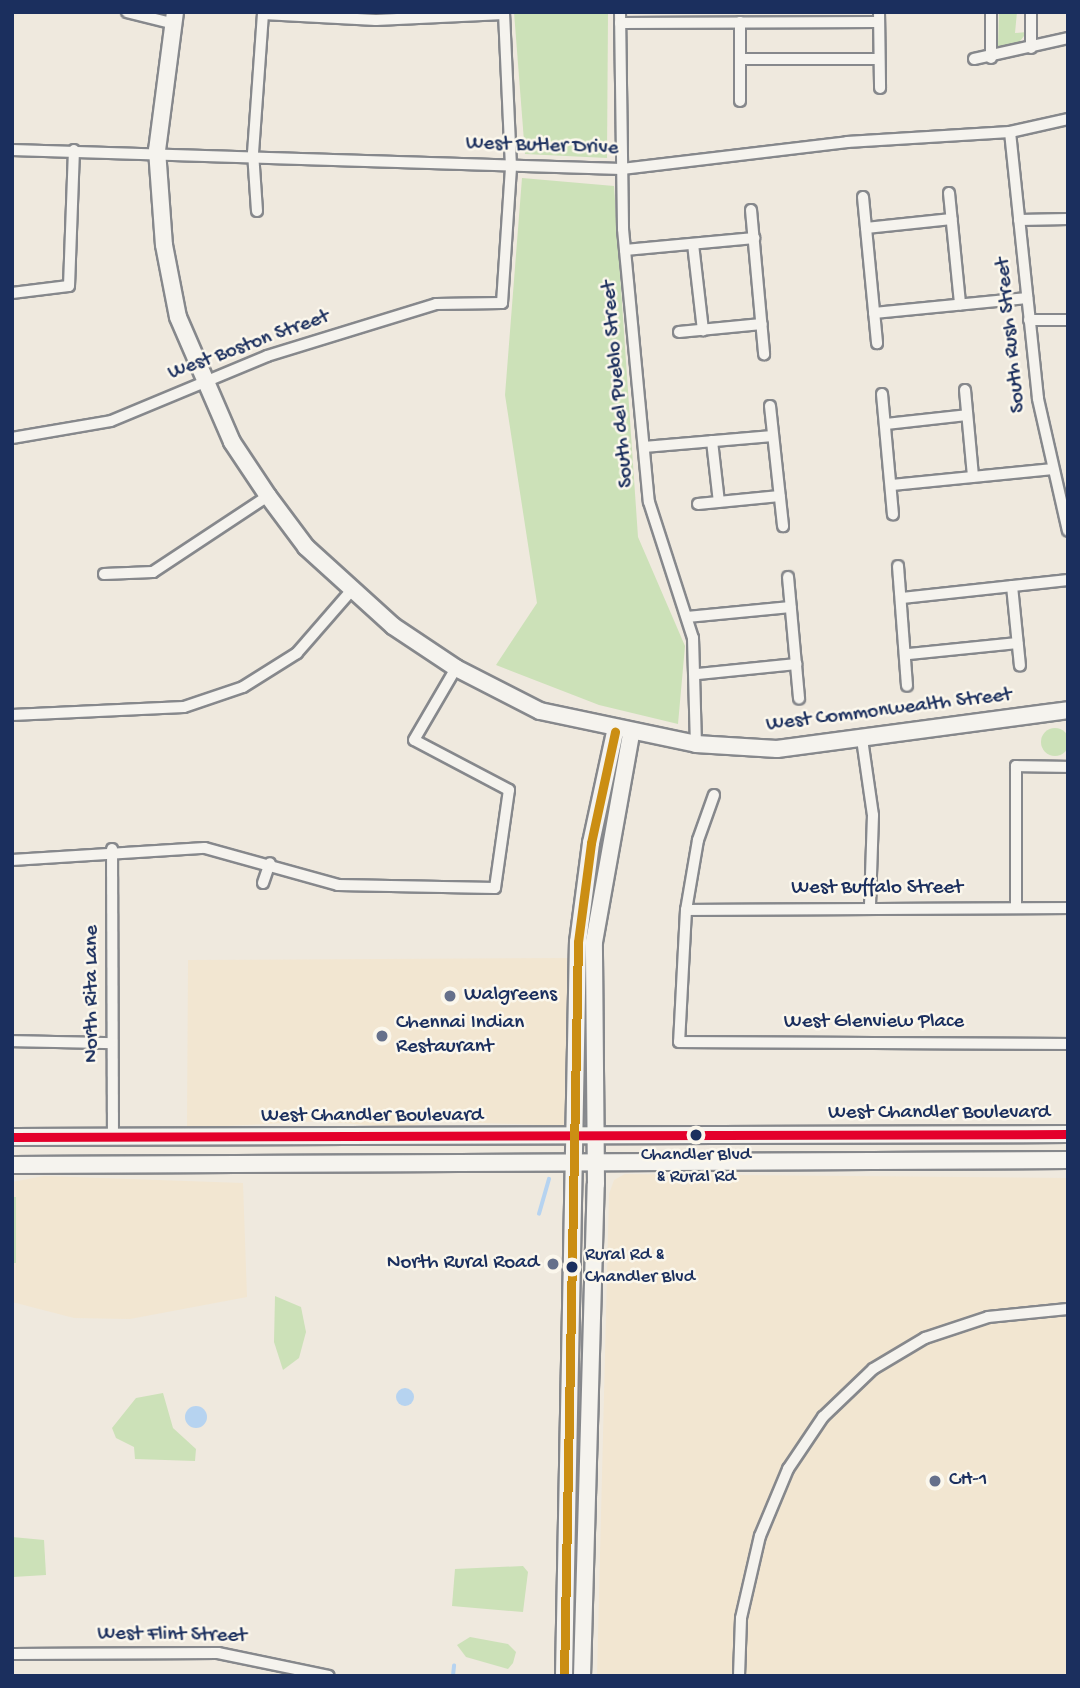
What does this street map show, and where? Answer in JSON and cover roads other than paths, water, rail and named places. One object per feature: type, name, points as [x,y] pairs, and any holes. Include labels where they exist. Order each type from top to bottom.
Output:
[{"type":"main road","name":"West Commonwealth Street","points":[[173,18],[157,150],[167,259],[178,317],[203,382],[268,496],[351,592],[456,668],[540,711],[623,734],[695,744],[777,748],[1068,710]]},
{"type":"main road","points":[[564,1676],[577,1164],[577,980],[591,843],[623,734]]},
{"type":"main road","points":[[582,1676],[596,1163],[593,980],[598,899],[623,734]]},
{"type":"main road","points":[[577,980],[593,980]]},
{"type":"main road","name":"West Chandler Boulevard","points":[[12,1138],[596,1139],[1068,1134]]},
{"type":"main road","points":[[256,1164],[257,1138]]},
{"type":"main road","points":[[12,1165],[1068,1160]]},
{"type":"street","points":[[127,12],[173,18]]},
{"type":"street","points":[[991,12],[991,58]]},
{"type":"street","points":[[1031,12],[1031,48]]},
{"type":"street","points":[[257,211],[253,153],[263,13],[376,20],[504,13],[511,167]]},
{"type":"street","points":[[620,18],[740,23],[879,17],[880,88]]},
{"type":"street","name":"South del Pueblo Street","points":[[620,18],[625,250],[644,447],[655,527],[687,617],[698,674],[695,744]]},
{"type":"street","points":[[740,23],[740,101]]},
{"type":"street","points":[[974,59],[991,58],[1068,38]]},
{"type":"street","points":[[740,59],[879,59]]},
{"type":"street","name":"West Butler Drive","points":[[12,150],[157,150],[511,167],[622,169],[847,142],[1010,132],[1068,119]]},
{"type":"street","name":"South Rush Street","points":[[1010,132],[1029,320],[1053,469],[1065,508],[1068,531]]},
{"type":"street","points":[[12,293],[69,286],[74,150]]},
{"type":"street","name":"West Boston Street","points":[[12,438],[111,421],[203,382],[436,304],[502,303],[511,167]]},
{"type":"street","points":[[949,193],[960,304]]},
{"type":"street","points":[[863,198],[877,343]]},
{"type":"street","points":[[751,210],[764,354]]},
{"type":"street","points":[[866,228],[952,219]]},
{"type":"street","points":[[1019,220],[1068,219]]},
{"type":"street","points":[[625,250],[754,238]]},
{"type":"street","points":[[693,244],[703,330]]},
{"type":"street","points":[[874,313],[1027,298]]},
{"type":"street","points":[[1029,320],[1068,320]]},
{"type":"street","points":[[679,332],[762,324]]},
{"type":"street","points":[[965,390],[973,477]]},
{"type":"street","points":[[882,394],[893,516]]},
{"type":"street","points":[[770,406],[783,526]]},
{"type":"street","points":[[886,424],[967,415]]},
{"type":"street","points":[[644,447],[773,436]]},
{"type":"street","points":[[712,441],[719,502]]},
{"type":"street","points":[[892,485],[1053,469]]},
{"type":"street","points":[[104,574],[153,572],[268,496]]},
{"type":"street","points":[[698,504],[779,496]]},
{"type":"street","points":[[898,566],[909,654],[907,686]]},
{"type":"street","points":[[788,577],[800,699]]},
{"type":"street","points":[[902,598],[1068,580]]},
{"type":"street","points":[[1012,586],[1020,666]]},
{"type":"street","points":[[12,715],[184,707],[243,687],[297,653],[351,592]]},
{"type":"street","points":[[687,617],[790,607]]},
{"type":"street","points":[[909,654],[1017,643]]},
{"type":"street","points":[[698,674],[796,664]]},
{"type":"street","points":[[12,860],[112,849],[205,848],[368,888],[495,888],[509,790],[414,740],[456,668]]},
{"type":"street","points":[[862,739],[873,815],[870,907]]},
{"type":"street","points":[[1016,907],[1016,766],[1068,767]]},
{"type":"street","points":[[686,910],[698,840],[714,795]]},
{"type":"street","name":"North Rita Lane","points":[[112,849],[113,1138]]},
{"type":"street","points":[[263,883],[270,863]]},
{"type":"street","name":"West Buffalo Street","points":[[686,910],[1068,908]]},
{"type":"street","name":"West Glenview Place","points":[[686,910],[680,1042],[1068,1044]]},
{"type":"street","points":[[12,1041],[111,1043]]},
{"type":"street","points":[[739,1676],[741,1618],[764,1522],[788,1469],[823,1417],[873,1369],[925,1338],[1008,1313],[1068,1309]]},
{"type":"street","name":"West Flint Street","points":[[12,1654],[218,1653],[329,1676]]},
{"type":"water","points":[[405,1388],[411,1391],[414,1397],[411,1403],[405,1406],[399,1403],[396,1397],[399,1391]]},
{"type":"water","points":[[196,1406],[204,1409],[207,1417],[204,1425],[196,1428],[188,1425],[185,1417],[188,1409]]},
{"type":"waterway","points":[[539,1214],[549,1179]]},
{"type":"waterway","points":[[453,1676],[454,1666]]},
{"type":"place","name":"Walgreens","points":[[450,996]]},
{"type":"place","name":"Chennai Indian Restaurant","points":[[382,1036]]},
{"type":"place","name":"Chandler Blvd & Rural Rd","points":[[696,1135]]},
{"type":"place","name":"North Rural Road","points":[[553,1264]]},
{"type":"place","name":"Rural Rd & Chandler Blvd","points":[[572,1267]]},
{"type":"place","name":"CH-1","points":[[935,1481]]}]
